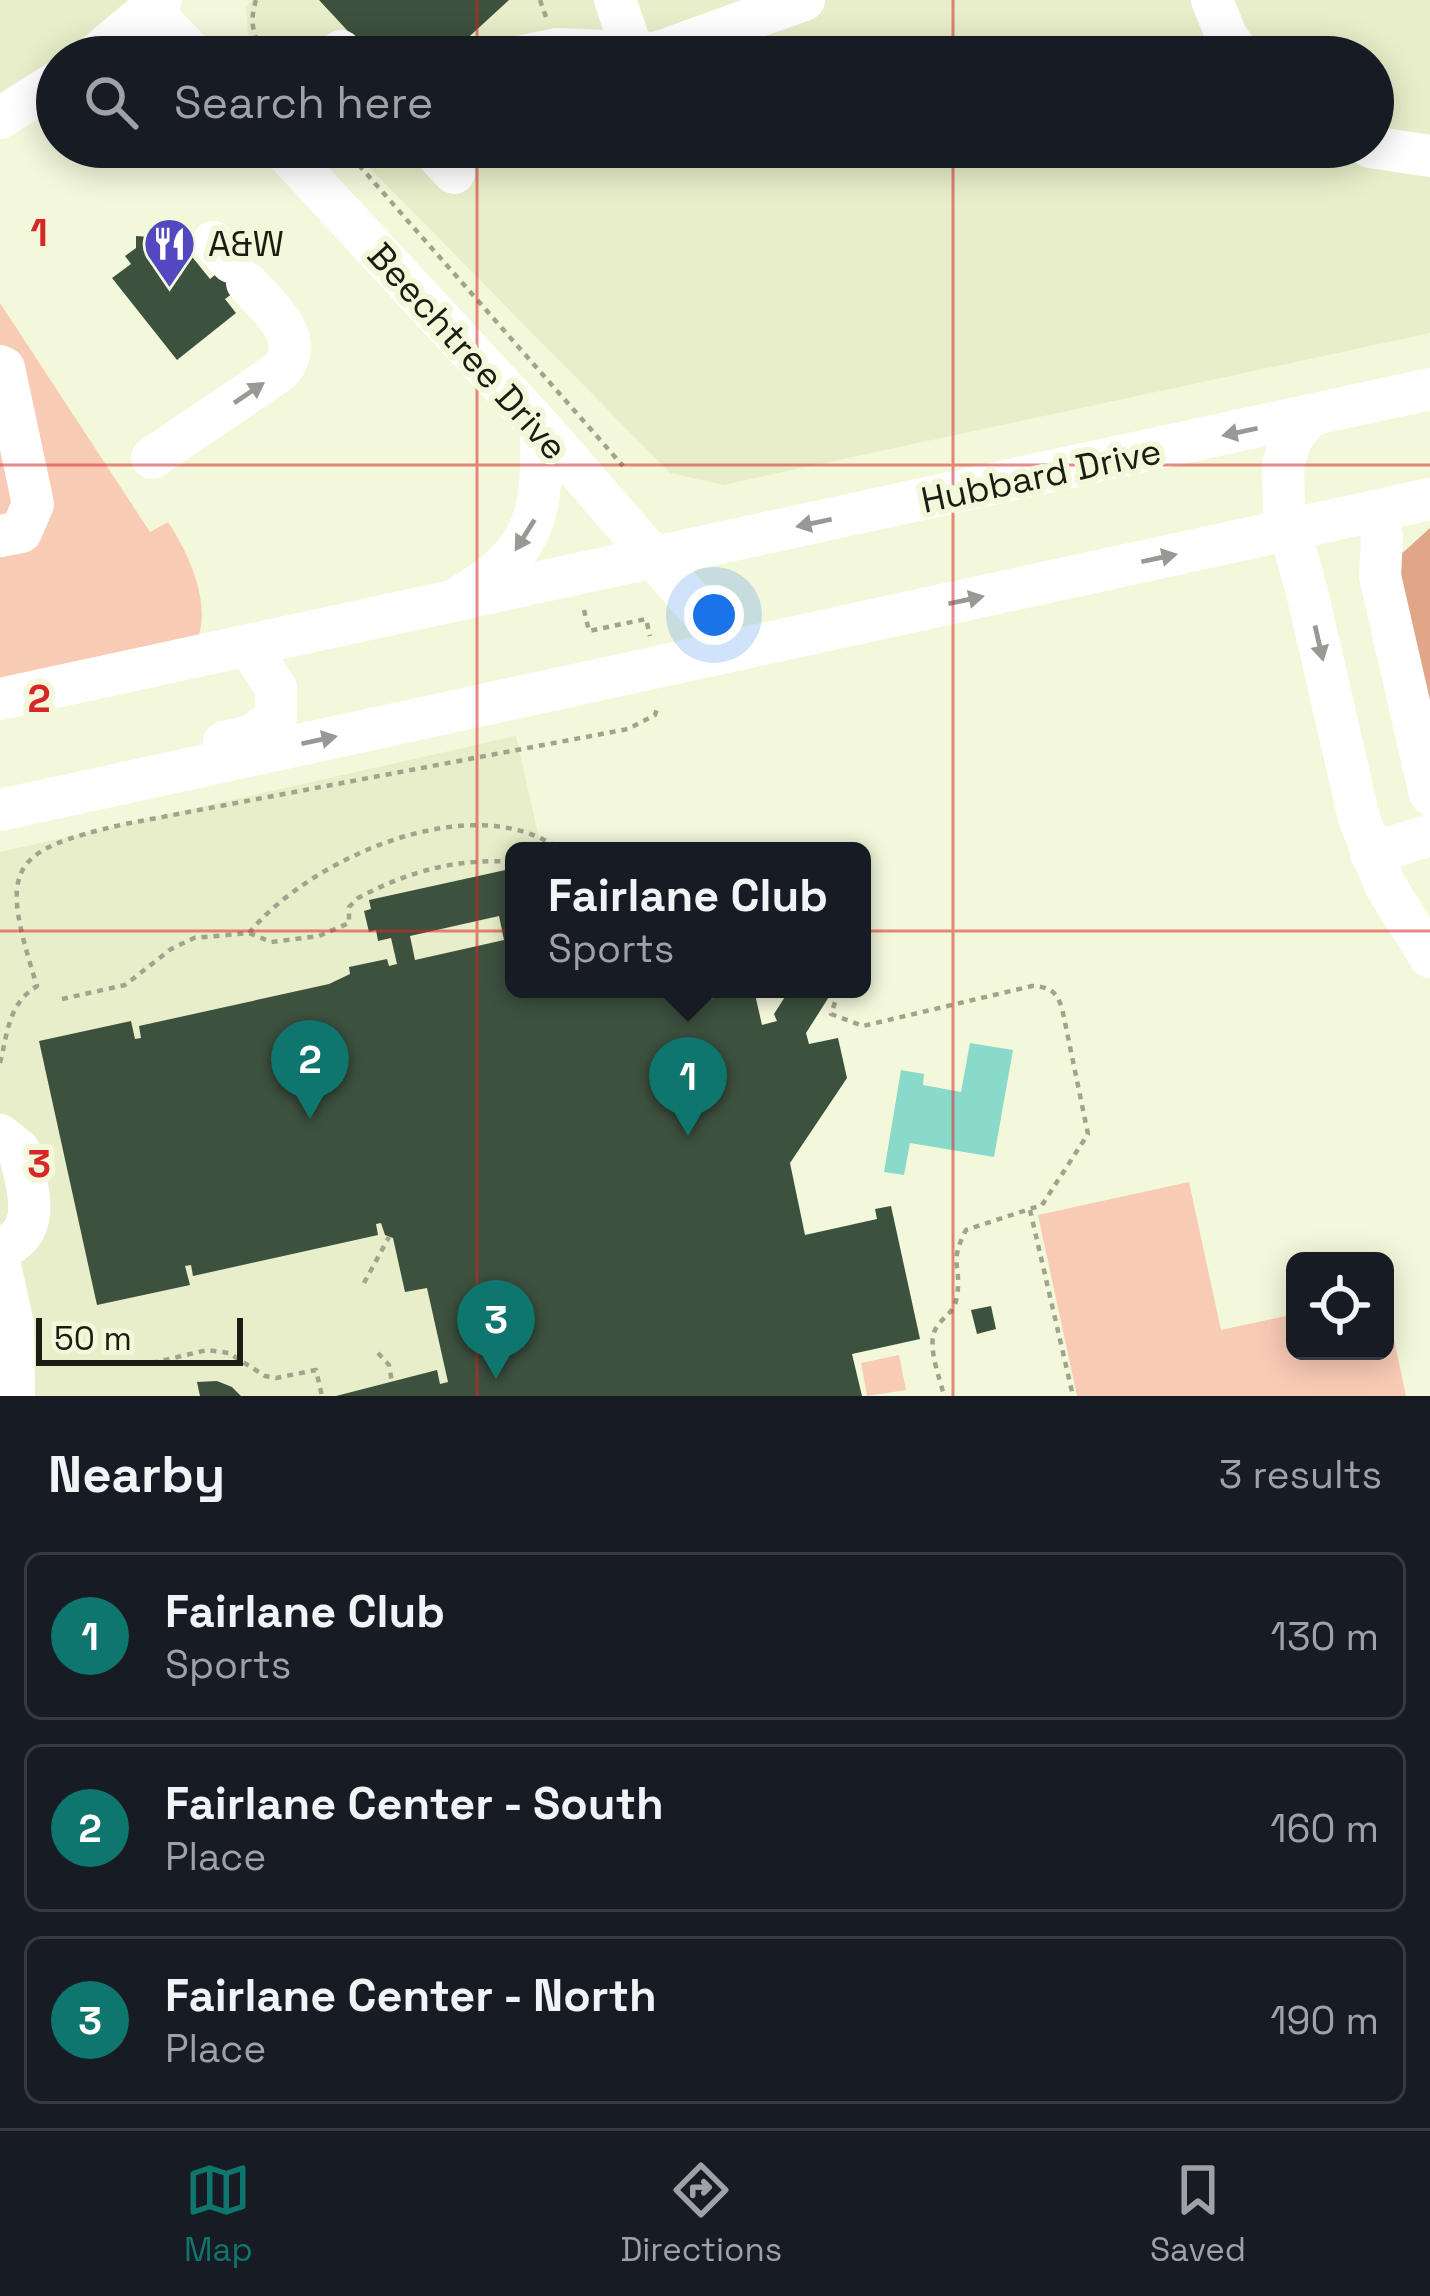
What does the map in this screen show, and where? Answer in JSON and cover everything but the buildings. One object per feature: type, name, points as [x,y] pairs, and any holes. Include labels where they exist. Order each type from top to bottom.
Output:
[{"type":"street","points":[[615,0],[627,36]]},
{"type":"street","points":[[711,36],[804,0]]},
{"type":"street","points":[[1212,0],[1227,36]]},
{"type":"street","points":[[118,36],[156,5],[180,36]]},
{"type":"street","points":[[0,118],[36,95]]},
{"type":"street","points":[[1394,151],[1430,156]]},
{"type":"street","name":"Beechtree Drive","points":[[300,168],[541,428],[652,558]]},
{"type":"street","points":[[152,458],[291,359],[292,343],[285,326],[230,262]]},
{"type":"street","points":[[0,366],[32,504],[21,532],[0,536]]},
{"type":"street","name":"Hubbard Drive","points":[[2,699],[1430,389]]},
{"type":"street","points":[[1309,416],[1291,439],[1283,465],[1289,530],[1371,854],[1414,900],[1430,957]]},
{"type":"street","points":[[442,604],[494,573],[532,526],[542,488],[541,428]]},
{"type":"street","points":[[5,819],[734,650],[1430,499]]},
{"type":"street","points":[[1375,512],[1382,537],[1380,576],[1430,794]]},
{"type":"street","points":[[652,558],[734,650]]},
{"type":"street","points":[[5,819],[51,780],[252,736],[276,717],[276,688],[250,648]]},
{"type":"street","points":[[1371,854],[1430,836]]},
{"type":"street","points":[[0,1136],[19,1150],[32,1209],[29,1227],[14,1244],[0,1249]]},
{"type":"street","points":[[0,1265],[13,1325],[14,1396]]},
{"type":"path","points":[[254,36],[250,19],[256,0]]},
{"type":"path","points":[[362,168],[624,465]]},
{"type":"path","points":[[584,610],[590,631],[646,619],[652,642]]},
{"type":"path","points":[[0,1063],[11,1015],[21,995],[37,986],[21,946],[12,878],[31,853],[71,836],[125,824],[628,729],[655,716],[662,689]]},
{"type":"path","points":[[248,934],[262,917],[310,880],[374,845],[448,827],[504,824],[550,842]]},
{"type":"path","points":[[62,1000],[124,985],[194,938],[248,934],[271,942],[320,936],[349,922],[349,907],[358,898],[430,867],[481,858],[505,861]]},
{"type":"path","points":[[837,998],[831,1014],[863,1026],[1032,986],[1046,986],[1056,993],[1088,1134],[1042,1205],[966,1230],[954,1254],[956,1304],[936,1328],[933,1342],[944,1396]]},
{"type":"path","points":[[1030,1210],[1072,1396]]},
{"type":"path","points":[[364,1283],[389,1237]]},
{"type":"path","points":[[152,1363],[207,1350],[229,1352],[265,1376],[316,1370],[322,1396]]},
{"type":"path","points":[[378,1353],[389,1365],[392,1382]]},
{"type":"shaded area","points":[[0,0],[161,0],[118,36],[36,36],[36,95],[0,118]]},
{"type":"shaded area","points":[[252,0],[1430,0],[1430,333],[723,485],[670,473],[370,168],[1394,168],[1394,36],[248,36],[246,7]]},
{"type":"shaded area","points":[[0,303],[150,532],[168,522],[176,534],[199,593],[198,638],[0,689]]},
{"type":"shaded area","points":[[1430,528],[1430,718],[1397,558]]},
{"type":"shaded area","points":[[516,736],[540,842],[505,842],[505,998],[514,998],[534,1396],[0,1396],[0,852]]},
{"type":"shaded area","points":[[1189,1182],[1221,1330],[1286,1316],[1286,1360],[1394,1360],[1394,1339],[1406,1396],[1077,1396],[1038,1215]]},
{"type":"shaded area","points":[[899,1355],[906,1390],[867,1396],[861,1363]]},
{"type":"water","points":[[970,1043],[1013,1050],[994,1157],[910,1143],[904,1175],[884,1172],[901,1070],[924,1074],[923,1085],[961,1092]]},
{"type":"place","name":"A&W","points":[[169,289]]},
{"type":"place","name":"Fairlane Center - South","points":[[310,1119]]},
{"type":"place","name":"Fairlane Club","points":[[688,1136]]},
{"type":"place","name":"Fairlane Center - North","points":[[496,1379]]}]
